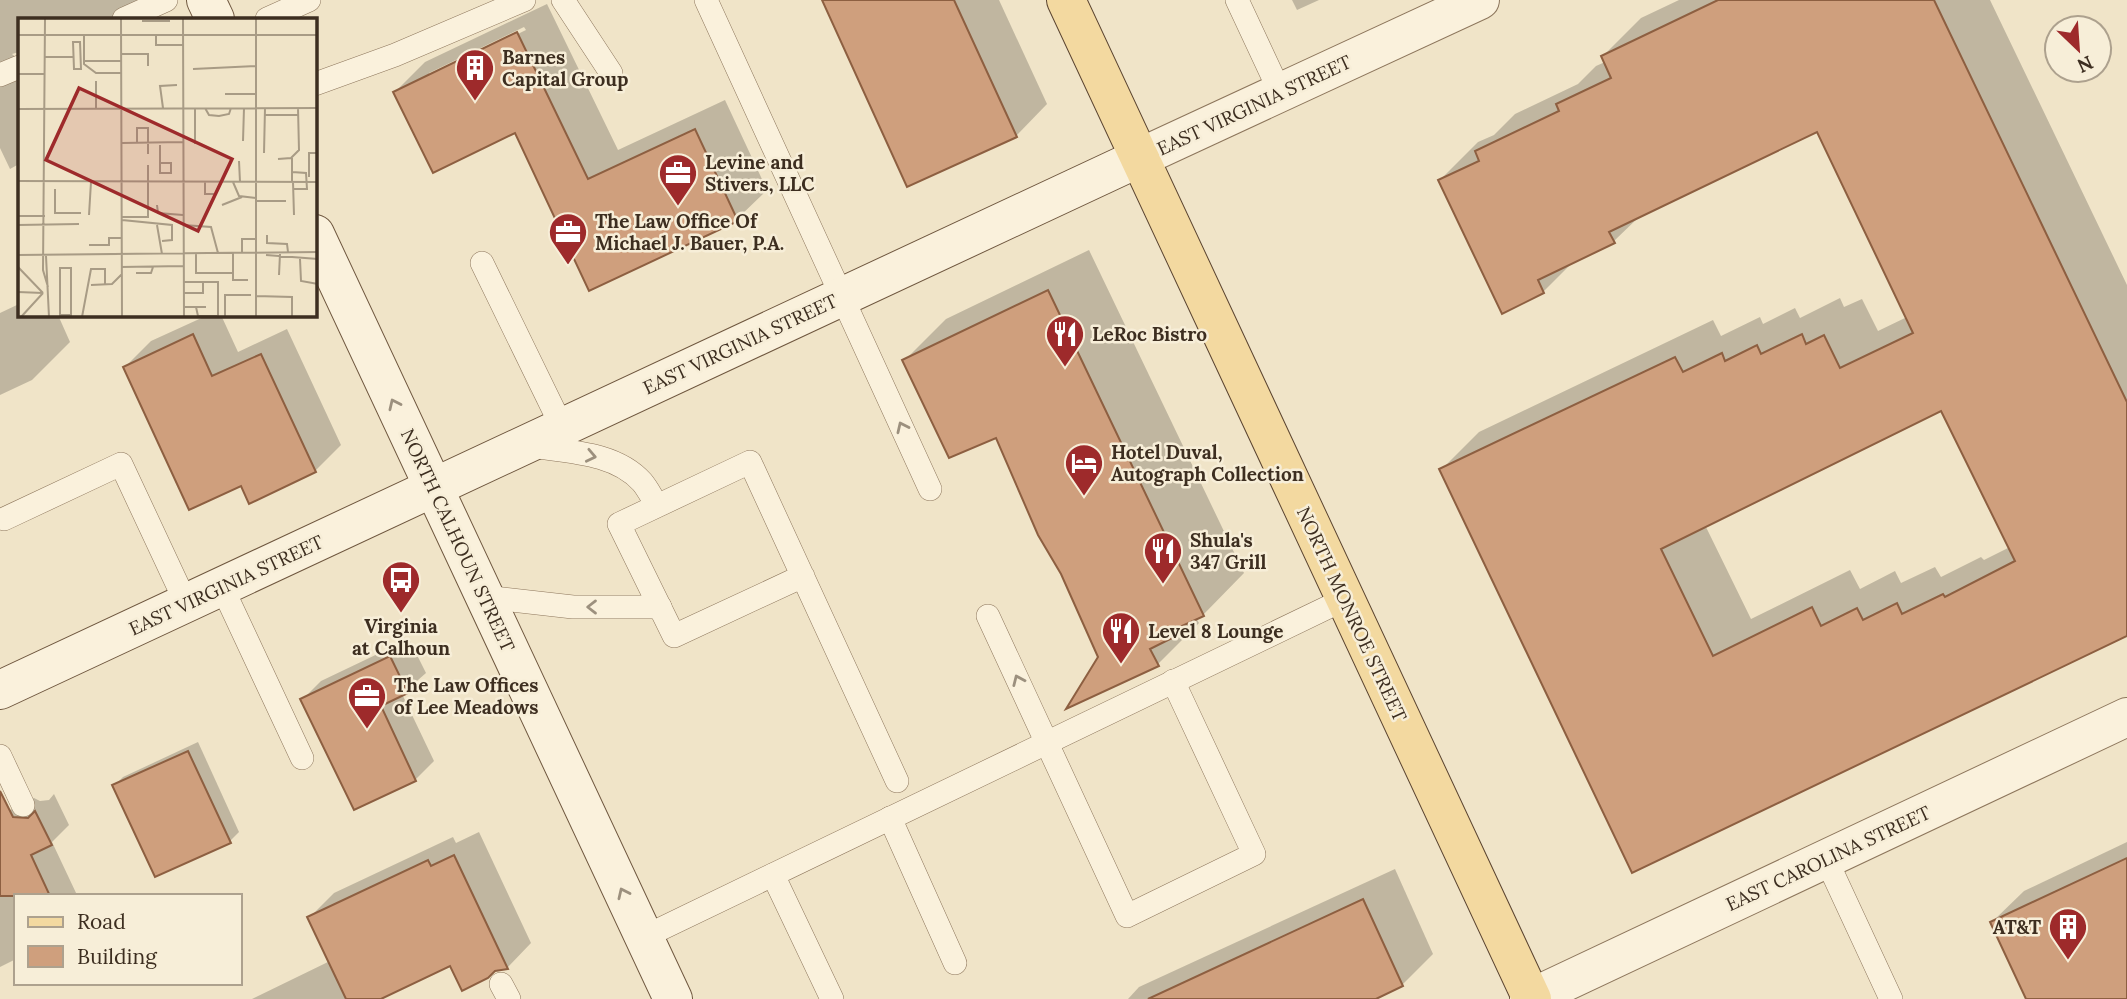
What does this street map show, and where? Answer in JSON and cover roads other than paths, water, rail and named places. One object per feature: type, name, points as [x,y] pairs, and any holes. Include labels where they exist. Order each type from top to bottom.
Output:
[{"type":"main road","name":"NORTH MONROE STREET","points":[[1068,1],[1531,999]]},
{"type":"street","points":[[206,0],[215,18]]},
{"type":"street","name":"EAST VIRGINIA STREET","points":[[0,690],[1480,0]]},
{"type":"street","name":"NORTH CALHOUN STREET","points":[[317,238],[673,999]]},
{"type":"street","name":"EAST CAROLINA STREET","points":[[1531,999],[2127,717]]},
{"type":"lane","points":[[126,18],[166,0]]},
{"type":"lane","points":[[269,18],[309,0]]},
{"type":"lane","points":[[317,83],[395,55],[524,0]]},
{"type":"lane","points":[[563,0],[611,73]]},
{"type":"lane","points":[[706,0],[930,489]]},
{"type":"lane","points":[[1237,0],[1280,92]]},
{"type":"lane","points":[[0,75],[18,67]]},
{"type":"lane","points":[[482,263],[562,427]]},
{"type":"lane","points":[[524,445],[597,456],[623,466],[642,482],[657,505]]},
{"type":"lane","points":[[803,576],[674,636],[619,524],[750,462],[803,576],[897,781]]},
{"type":"lane","points":[[4,519],[121,464],[186,603]]},
{"type":"lane","points":[[222,587],[302,758]]},
{"type":"lane","points":[[485,597],[573,607],[660,607]]},
{"type":"lane","points":[[644,937],[1345,599]]},
{"type":"lane","points":[[988,616],[1128,916],[1254,854],[1173,681]]},
{"type":"lane","points":[[0,756],[23,805]]},
{"type":"lane","points":[[890,818],[955,963]]},
{"type":"lane","points":[[1826,859],[1891,999]]},
{"type":"lane","points":[[773,874],[832,999]]},
{"type":"place","name":"Barnes Capital Group","points":[[475,102]]},
{"type":"place","name":"Levine and Stivers, LLC","points":[[678,207]]},
{"type":"place","name":"The Law Office Of Michael J. Bauer, P.A.","points":[[568,266]]},
{"type":"place","name":"LeRoc Bistro","points":[[1065,368]]},
{"type":"place","name":"Hotel Duval, Autograph Collection","points":[[1084,497]]},
{"type":"place","name":"Shula's 347 Grill","points":[[1163,585]]},
{"type":"place","name":"Virginia at Calhoun","points":[[401,614]]},
{"type":"place","name":"Level 8 Lounge","points":[[1121,665]]},
{"type":"place","name":"The Law Offices of Lee Meadows","points":[[367,730]]},
{"type":"place","name":"AT&T","points":[[2068,961]]}]
